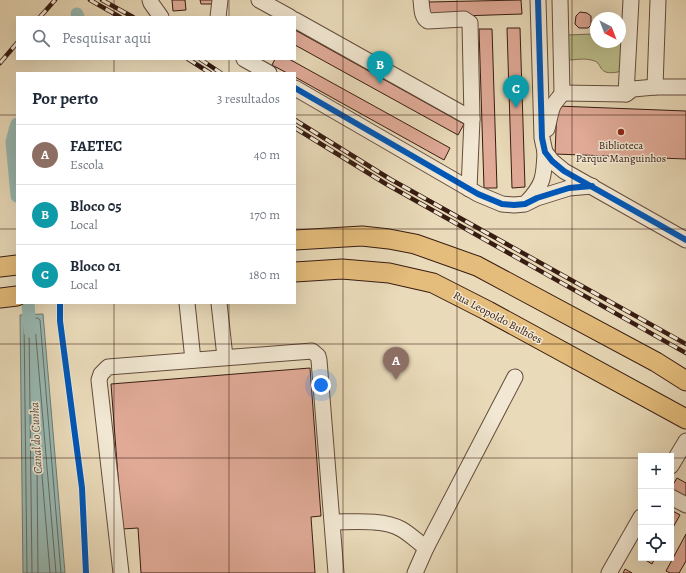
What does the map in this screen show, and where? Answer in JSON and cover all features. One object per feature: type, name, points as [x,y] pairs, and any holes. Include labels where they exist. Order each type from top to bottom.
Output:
[{"type":"main road","points":[[296,240],[362,236],[389,239],[415,244],[476,266],[650,359],[686,381]]},
{"type":"main road","points":[[0,267],[16,265]]},
{"type":"main road","name":"Rua Leopoldo Bulhões","points":[[296,272],[342,269],[381,272],[432,283],[488,311],[686,419]]},
{"type":"main road","points":[[0,298],[16,296]]},
{"type":"street","points":[[150,0],[160,16]]},
{"type":"street","points":[[218,16],[220,0]]},
{"type":"street","points":[[259,0],[288,16]]},
{"type":"street","points":[[421,0],[423,17],[428,21],[464,18],[470,23],[472,119],[469,189]]},
{"type":"street","points":[[525,204],[541,184],[544,174],[538,0]]},
{"type":"street","points":[[560,0],[562,93],[552,108],[544,149],[552,161],[564,171],[686,240]]},
{"type":"street","points":[[626,94],[631,0]]},
{"type":"street","points":[[655,87],[658,0]]},
{"type":"street","points":[[296,21],[472,119]]},
{"type":"street","points":[[246,60],[267,72]]},
{"type":"street","points":[[562,93],[626,94],[633,89],[686,87]]},
{"type":"street","points":[[296,89],[469,189],[502,204],[525,204],[537,198],[569,188],[592,186]]},
{"type":"street","points":[[187,304],[193,360]]},
{"type":"street","points":[[219,304],[226,357]]},
{"type":"street","points":[[122,573],[99,380],[101,374],[108,367],[312,350],[318,356],[319,360],[336,573]]},
{"type":"street","points":[[415,573],[426,548],[515,377]]},
{"type":"street","points":[[674,461],[686,441]]},
{"type":"street","points":[[674,498],[686,505]]},
{"type":"street","points":[[333,522],[380,522],[391,525],[400,528],[426,548]]},
{"type":"street","points":[[609,573],[638,522]]},
{"type":"green space","points":[[590,34],[590,48],[621,48],[620,70],[618,72],[611,73],[603,70],[595,61],[582,59],[568,60],[568,35]]},
{"type":"water","name":"Canal do Cunha","points":[[43,314],[65,573],[23,573],[20,315]]},
{"type":"building","points":[[172,0],[185,0],[186,10],[173,11]]},
{"type":"building","points":[[200,0],[213,0],[214,4],[201,4]]},
{"type":"building","points":[[521,0],[522,14],[430,17],[429,2]]},
{"type":"building","points":[[580,12],[587,13],[590,15],[590,26],[588,28],[579,28],[575,24],[576,16]]},
{"type":"building","points":[[507,28],[520,28],[525,187],[512,188]]},
{"type":"building","points":[[479,29],[492,29],[497,188],[484,188]]},
{"type":"building","points":[[296,31],[464,124],[458,135],[296,46]]},
{"type":"building","points":[[274,60],[291,60],[450,148],[444,160],[296,78],[296,72],[285,72],[272,65]]},
{"type":"building","name":"Biblioteca Parque Manguinhos","points":[[557,106],[686,111],[686,159],[555,154]]},
{"type":"building","points":[[310,368],[321,516],[311,517],[315,573],[141,573],[138,528],[122,529],[111,384]]},
{"type":"building","points":[[677,478],[686,483],[686,498],[674,492],[674,483]]},
{"type":"building","points":[[674,512],[680,515],[674,526]]},
{"type":"building","points":[[686,534],[686,561],[679,573],[670,573],[666,571],[671,561],[674,561],[674,556]]},
{"type":"building","points":[[625,569],[632,573],[623,573]]},
{"type":"waterway","name":"Canal do Cunha","points":[[16,127],[12,142],[16,185]]},
{"type":"waterway","name":"Canal do Cunha","points":[[28,304],[30,331]]},
{"type":"railway","points":[[41,16],[55,0]]},
{"type":"railway","points":[[90,0],[118,16]]},
{"type":"railway","points":[[102,0],[131,16]]},
{"type":"railway","points":[[0,63],[16,44]]},
{"type":"railway","points":[[190,60],[208,72]]},
{"type":"railway","points":[[202,60],[220,72]]},
{"type":"railway","points":[[296,121],[390,179],[686,344]]},
{"type":"railway","points":[[296,129],[386,184],[686,353]]},
{"type":"cycle path","points":[[538,0],[542,138],[545,152],[552,161],[564,171],[686,240]]},
{"type":"cycle path","points":[[296,89],[478,194],[502,204],[525,204],[537,198],[569,188],[592,186]]},
{"type":"cycle path","points":[[60,304],[60,321],[82,488],[86,573]]},
{"type":"place","name":"Bloco 05","points":[[380,84]]},
{"type":"place","name":"Bloco 01","points":[[516,108]]},
{"type":"place","name":"Biblioteca Parque Manguinhos","points":[[621,132]]},
{"type":"place","name":"FAETEC","points":[[396,380]]}]
